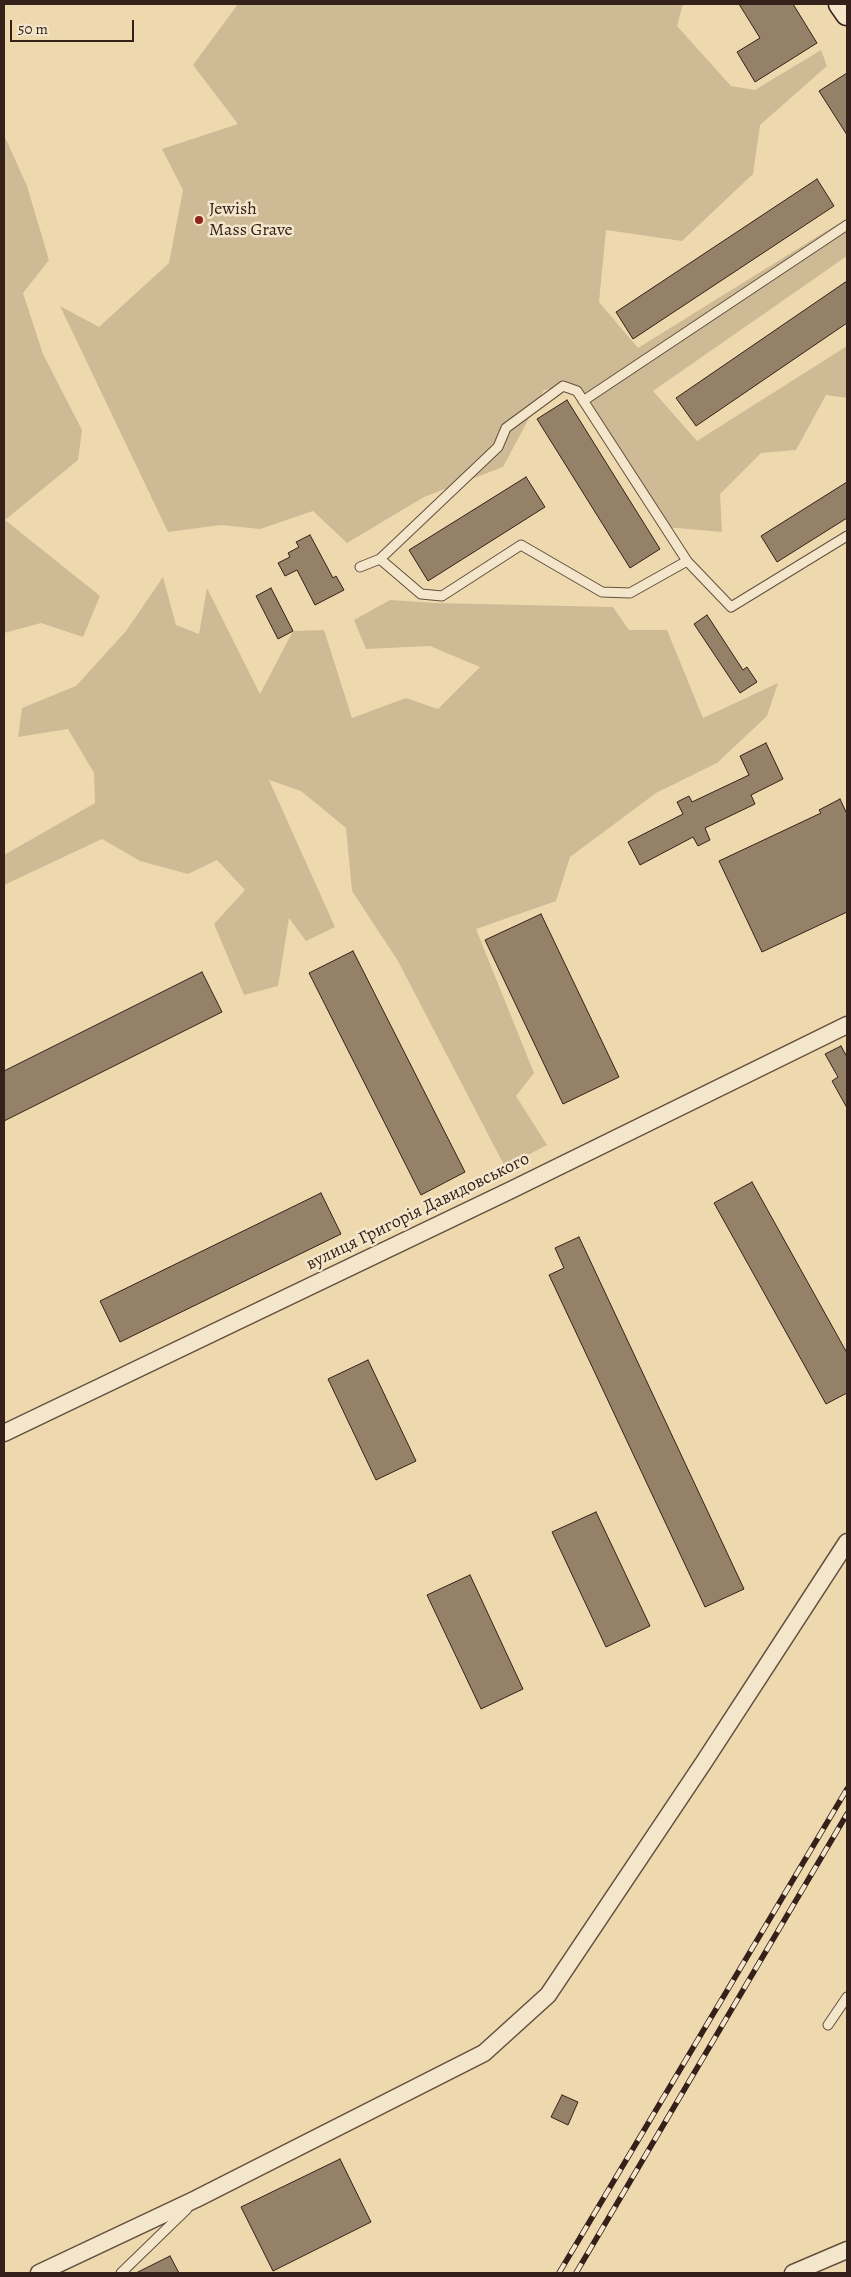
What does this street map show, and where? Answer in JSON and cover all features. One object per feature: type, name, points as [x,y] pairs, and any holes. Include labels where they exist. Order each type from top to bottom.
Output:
[{"type":"main road","points":[[840,4],[847,14]]},
{"type":"street","name":"вулиця Григорія Давидовського","points":[[4,1432],[511,1190],[847,1025]]},
{"type":"street","points":[[39,2273],[196,2200],[484,2053],[548,1995],[704,1762],[847,1542]]},
{"type":"street","points":[[793,2273],[847,2250]]},
{"type":"lane","points":[[583,401],[847,225]]},
{"type":"lane","points":[[360,567],[380,559],[498,447],[506,428],[563,386],[577,391],[687,561],[731,607],[847,536]]},
{"type":"lane","points":[[380,559],[421,594],[442,596],[521,545],[602,592],[630,593],[687,561]]},
{"type":"lane","points":[[828,2025],[847,1997]]},
{"type":"lane","points":[[121,2273],[196,2200]]},
{"type":"shaded area","points":[[238,4],[683,4],[677,26],[731,86],[755,90],[821,50],[827,66],[760,125],[753,174],[682,241],[606,230],[599,302],[638,348],[844,220],[847,224],[847,256],[653,391],[697,441],[847,346],[847,398],[826,395],[796,450],[761,453],[720,494],[722,532],[665,527],[572,387],[544,390],[503,467],[424,497],[347,543],[313,511],[260,529],[221,525],[168,532],[60,306],[99,327],[169,263],[183,190],[162,149],[238,124],[193,65]]},
{"type":"shaded area","points":[[4,135],[27,186],[49,260],[23,293],[43,354],[82,430],[78,460],[5,520],[100,596],[83,637],[41,623],[4,633]]},
{"type":"shaded area","points":[[163,577],[176,625],[199,634],[207,588],[260,694],[293,631],[324,630],[352,718],[406,698],[438,709],[480,667],[430,646],[366,649],[354,620],[390,600],[436,603],[613,607],[629,630],[667,630],[703,718],[778,683],[767,716],[717,763],[656,793],[570,857],[556,901],[476,929],[534,1073],[516,1096],[547,1145],[505,1167],[398,961],[352,891],[346,828],[301,791],[269,780],[335,927],[306,941],[289,918],[278,986],[244,995],[214,924],[245,890],[217,860],[188,874],[140,861],[102,839],[4,885],[4,855],[95,803],[94,773],[68,729],[18,737],[22,708],[76,686],[126,631]]},
{"type":"building","points":[[739,4],[793,4],[817,43],[755,82],[737,52],[760,38]]},
{"type":"building","points":[[847,73],[847,135],[819,91]]},
{"type":"building","points":[[817,179],[834,206],[633,339],[616,312]]},
{"type":"building","points":[[847,281],[847,323],[696,426],[676,398]]},
{"type":"building","points":[[567,400],[660,549],[630,568],[537,419]]},
{"type":"building","points":[[526,477],[545,507],[428,581],[409,550]]},
{"type":"building","points":[[847,482],[847,518],[777,562],[761,536]]},
{"type":"building","points":[[310,535],[333,578],[336,576],[344,590],[315,605],[297,570],[285,576],[278,563],[290,557],[288,553],[299,547],[296,542]]},
{"type":"building","points":[[271,588],[293,631],[278,639],[256,596]]},
{"type":"building","points":[[707,615],[743,670],[747,667],[757,682],[740,693],[694,624]]},
{"type":"building","points":[[766,743],[783,779],[751,795],[755,804],[705,828],[710,840],[698,846],[693,837],[640,865],[628,842],[683,814],[677,802],[689,796],[692,802],[749,775],[740,756]]},
{"type":"building","points":[[840,799],[847,814],[847,912],[762,952],[719,861],[821,813],[819,810]]},
{"type":"building","points":[[541,914],[619,1077],[563,1104],[485,940]]},
{"type":"building","points":[[353,951],[465,1172],[421,1195],[309,973]]},
{"type":"building","points":[[202,972],[222,1012],[4,1121],[4,1071]]},
{"type":"building","points":[[841,1046],[847,1057],[847,1108],[832,1081],[838,1077],[825,1054]]},
{"type":"building","points":[[752,1182],[847,1353],[847,1393],[826,1404],[714,1203]]},
{"type":"building","points":[[321,1193],[341,1234],[120,1342],[100,1301]]},
{"type":"building","points":[[579,1237],[744,1589],[705,1607],[549,1275],[564,1268],[555,1248]]},
{"type":"building","points":[[368,1360],[416,1461],[376,1480],[328,1379]]},
{"type":"building","points":[[596,1512],[650,1626],[606,1647],[552,1532]]},
{"type":"building","points":[[470,1575],[523,1689],[481,1709],[427,1595]]},
{"type":"building","points":[[562,2095],[578,2102],[568,2125],[551,2117]]},
{"type":"building","points":[[340,2159],[371,2222],[273,2271],[241,2207]]},
{"type":"building","points":[[170,2256],[179,2273],[136,2273]]},
{"type":"railway","points":[[559,2273],[847,1789]]},
{"type":"railway","points":[[576,2273],[847,1814]]},
{"type":"place","name":"Jewish Mass Grave","points":[[199,220]]}]
